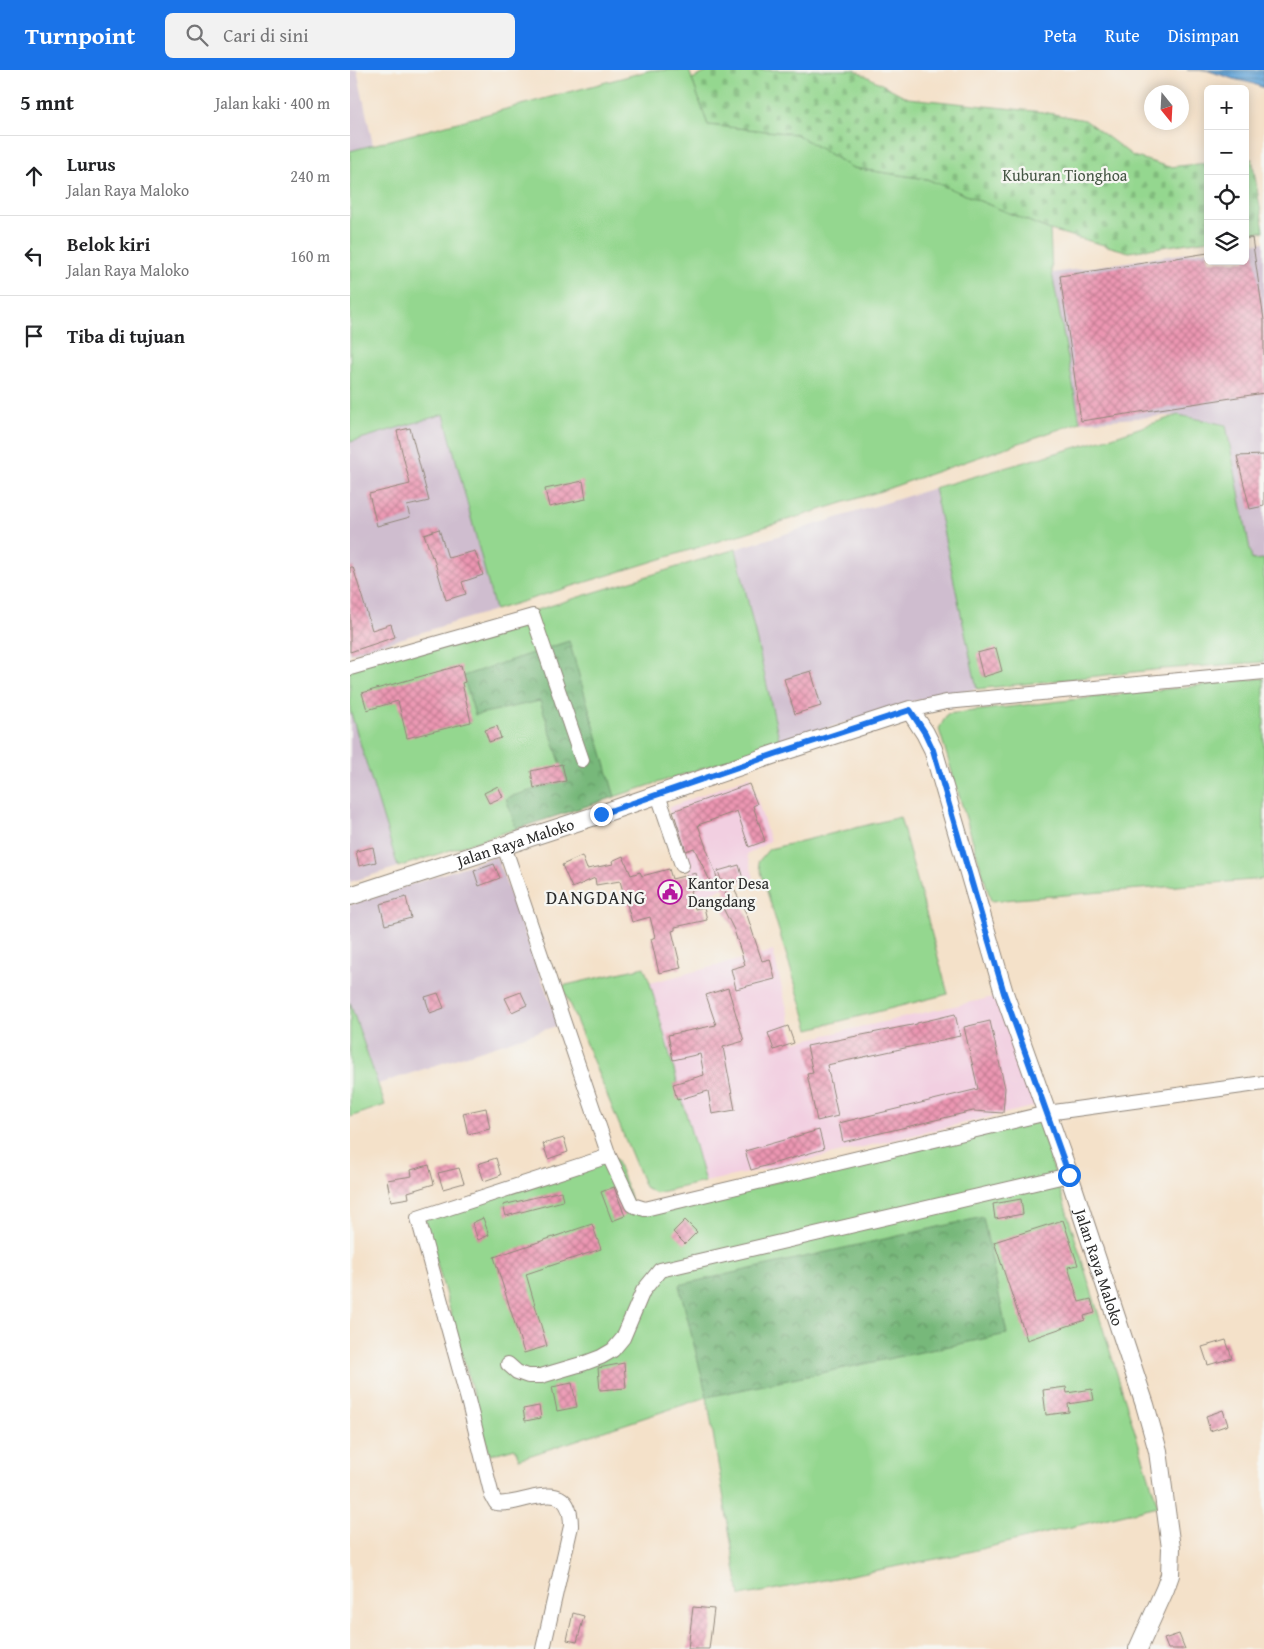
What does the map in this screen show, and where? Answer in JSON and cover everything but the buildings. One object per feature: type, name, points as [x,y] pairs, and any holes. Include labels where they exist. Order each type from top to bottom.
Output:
[{"type":"street","points":[[350,668],[534,616],[582,760]]},
{"type":"street","points":[[910,710],[946,702],[1264,672]]},
{"type":"street","name":"Jalan Raya Maloko","points":[[350,896],[910,710],[925,733],[933,750],[1004,993],[1069,1175],[1145,1405],[1158,1452],[1171,1548],[1170,1575],[1138,1649]]},
{"type":"street","points":[[658,795],[682,865]]},
{"type":"street","points":[[504,846],[609,1156],[632,1205],[645,1209],[1047,1113],[1264,1083]]},
{"type":"street","points":[[543,1649],[571,1526],[571,1517],[568,1508],[561,1499],[548,1495],[534,1496],[503,1504],[496,1503],[492,1496],[468,1400],[418,1218],[609,1156]]},
{"type":"street","points":[[508,1364],[517,1372],[528,1376],[542,1376],[585,1363],[613,1350],[623,1338],[643,1291],[660,1270],[1069,1175]]},
{"type":"shaded area","points":[[350,70],[357,70],[373,145],[350,151]]},
{"type":"shaded area","points":[[1264,242],[1264,559],[1252,560],[1226,425],[1178,415],[1080,422],[1052,273],[1204,251],[1204,265],[1249,265],[1249,244]]},
{"type":"shaded area","points":[[444,413],[495,610],[350,654],[350,442]]},
{"type":"shaded area","points":[[934,488],[977,689],[914,701],[780,743],[736,549]]},
{"type":"shaded area","points":[[350,710],[398,867],[350,882]]},
{"type":"shaded area","points":[[750,776],[770,841],[747,855],[754,878],[698,897],[668,808]]},
{"type":"shaded area","points":[[496,856],[559,1025],[378,1084],[350,1003],[350,905]]},
{"type":"shaded area","points":[[773,951],[795,1042],[998,996],[1036,1106],[825,1156],[705,1182],[650,983]]},
{"type":"green space","points":[[651,70],[689,70],[708,125],[796,134],[853,168],[927,179],[1050,230],[1052,273],[1080,422],[878,492],[495,610],[444,414],[350,442],[350,151]]},
{"type":"green space","name":"Kuburan Tionghoa","points":[[711,70],[855,70],[908,98],[1043,112],[1085,120],[1133,156],[1169,167],[1204,163],[1204,241],[1129,252],[1050,230],[927,179],[853,168],[796,134],[708,125],[692,79]]},
{"type":"green space","points":[[1249,159],[1252,159],[1264,231],[1249,233],[1249,175]]},
{"type":"green space","points":[[1178,415],[1226,425],[1252,560],[1264,559],[1264,662],[1162,669],[977,689],[934,488],[1112,437]]},
{"type":"green space","points":[[736,549],[780,743],[398,867],[350,710],[350,667]]},
{"type":"green space","points":[[569,641],[615,797],[516,829],[506,798],[566,780],[540,701],[475,715],[463,676]]},
{"type":"green space","points":[[1264,678],[1264,879],[991,901],[939,729],[947,714]]},
{"type":"green space","points":[[900,817],[948,994],[809,1029],[758,862],[769,849]]},
{"type":"green space","points":[[644,967],[705,1182],[655,1193],[645,1187],[562,986]]},
{"type":"green space","points":[[350,1003],[385,1105],[350,1117]]},
{"type":"green space","points":[[1039,1122],[1158,1506],[952,1556],[740,1596],[707,1397],[519,1459],[515,1448],[490,1455],[424,1216],[616,1159],[637,1214]]},
{"type":"green space","points":[[983,1217],[1007,1334],[707,1397],[679,1285]]},
{"type":"water","points":[[1206,70],[1264,70],[1264,88],[1251,83]]},
{"type":"place","name":"Kantor Desa Dangdang","points":[[670,892]]},
{"type":"district","name":"DANGDANG","points":[[596,897]]},
{"type":"route","points":[[601,814],[910,710],[925,733],[933,750],[1004,993],[1069,1175]]}]
